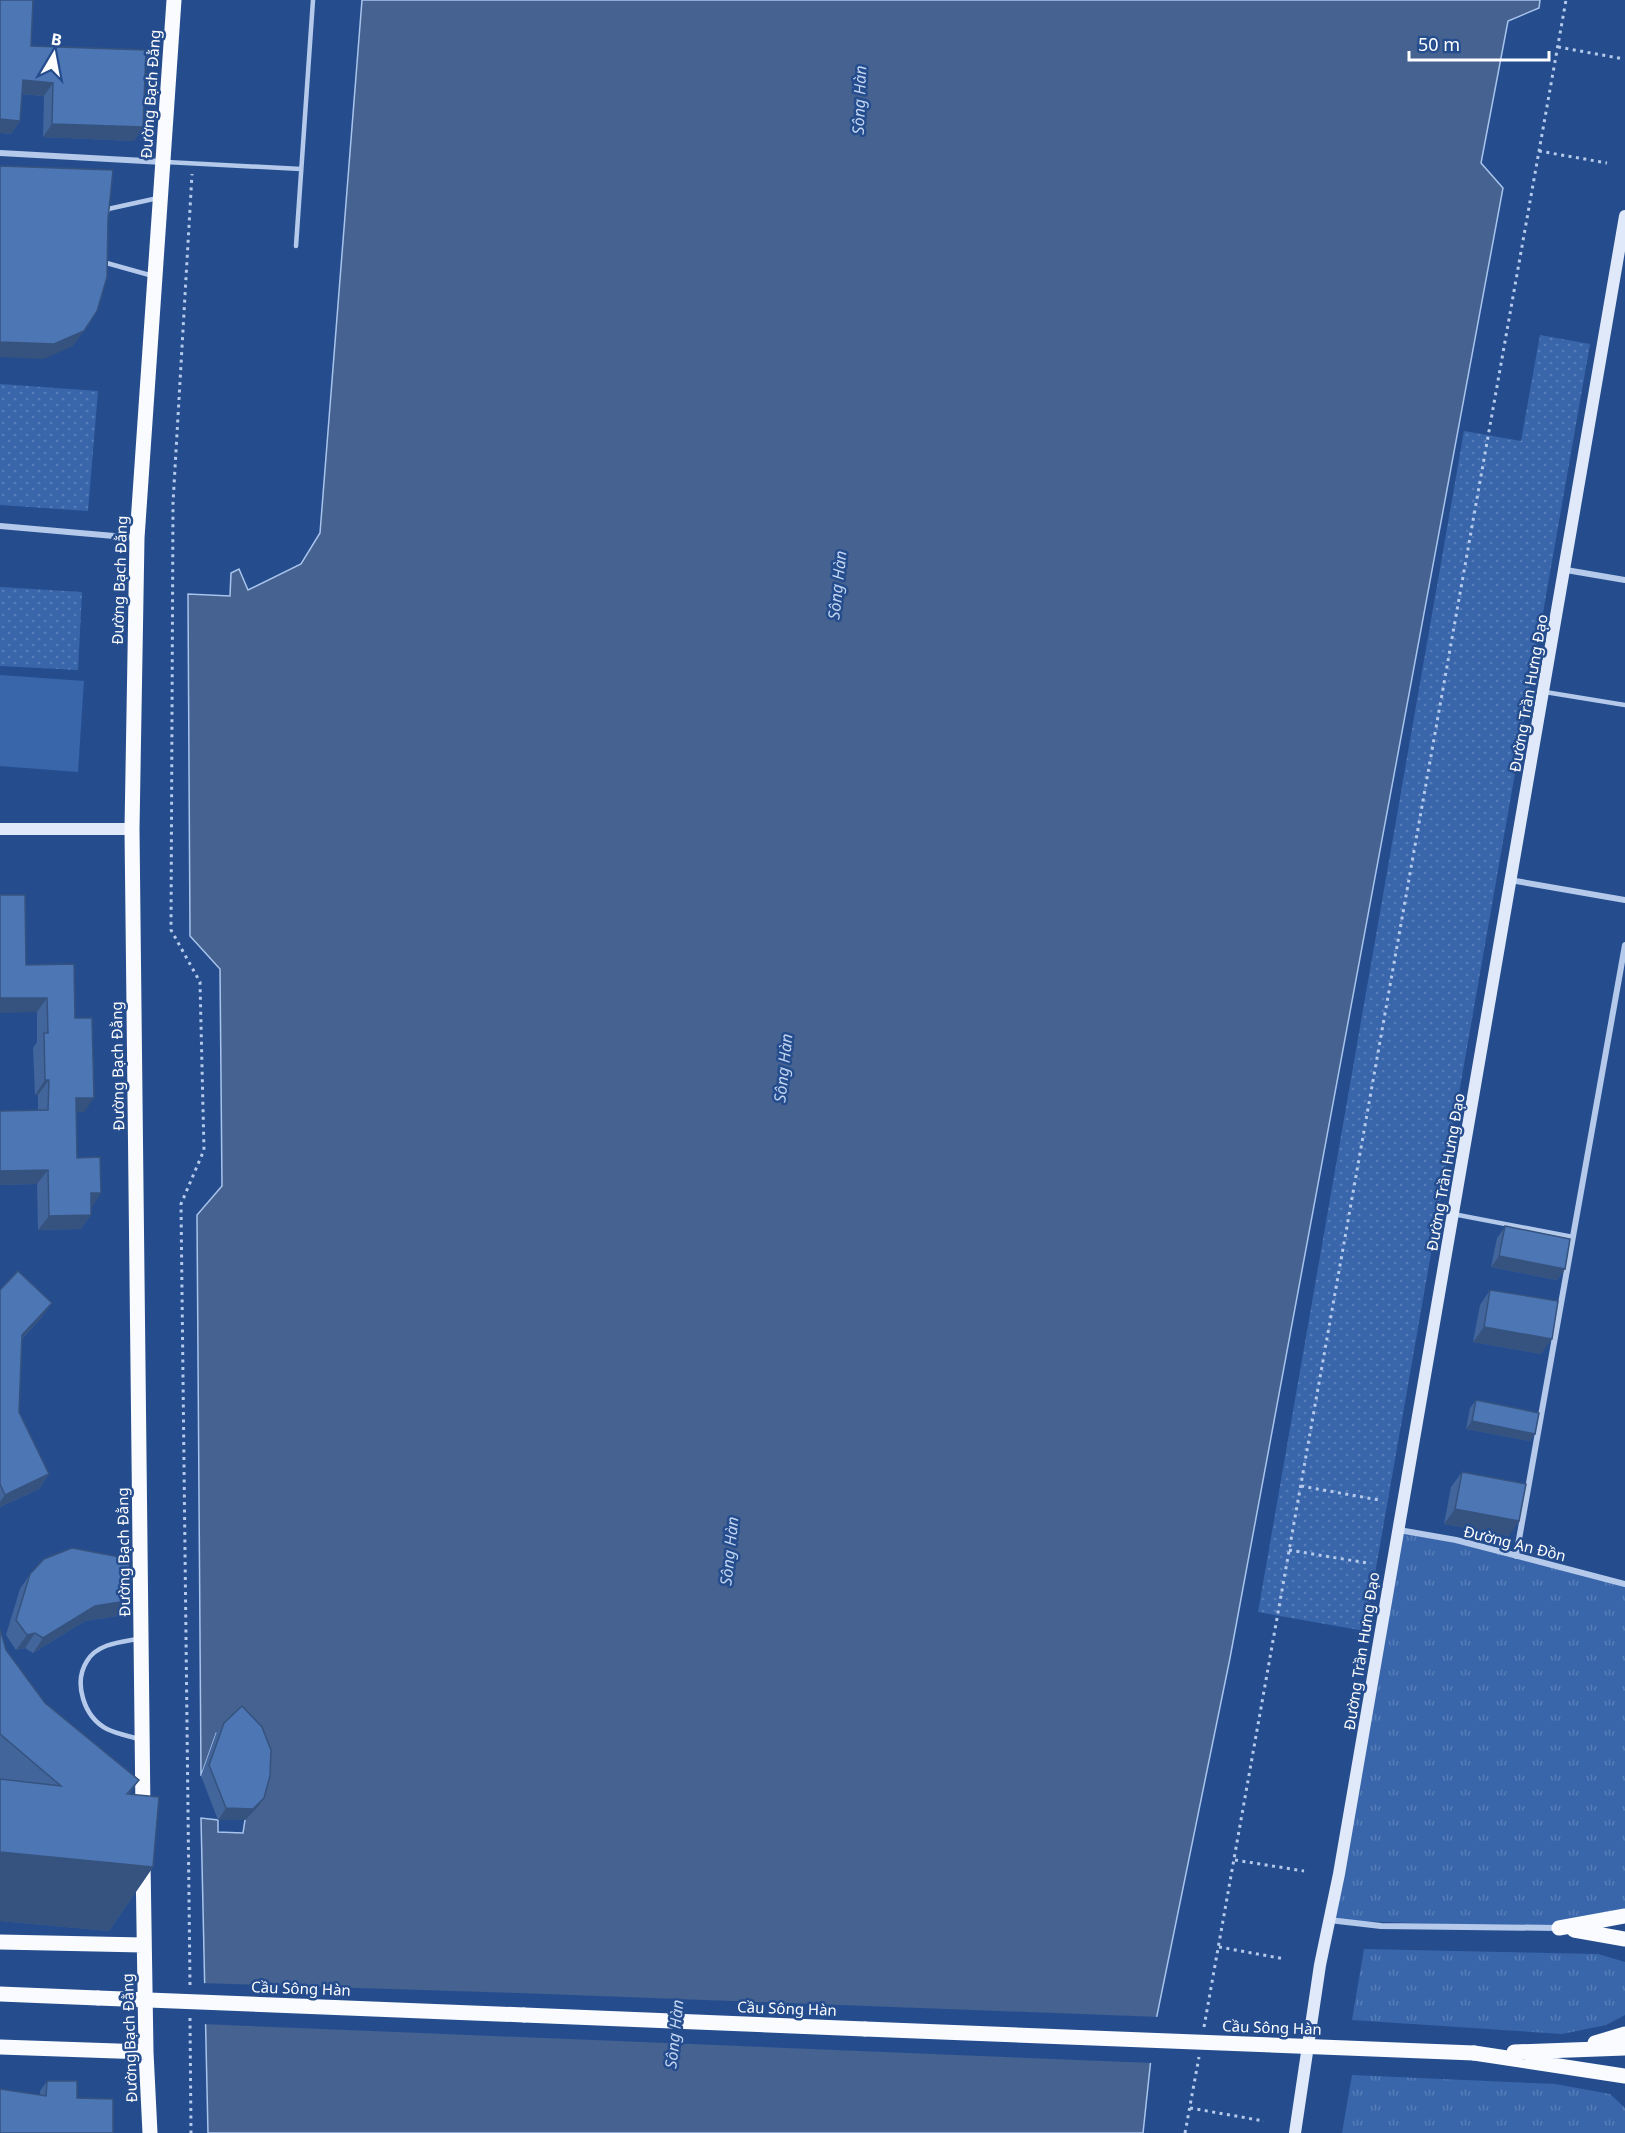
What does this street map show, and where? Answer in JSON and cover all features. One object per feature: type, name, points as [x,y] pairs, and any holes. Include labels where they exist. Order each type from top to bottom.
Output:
[{"type":"main road","name":"Đường Bạch Đằng","points":[[143,1824],[132,829],[137,538],[174,0]]},
{"type":"main road","name":"Đường Trần Hưng Đạo","points":[[1295,2133],[1329,1920],[1509,880],[1566,570],[1625,216]]},
{"type":"main road","points":[[0,829],[132,829]]},
{"type":"main road","name":"Đường Bạch Đằng","points":[[143,1848],[139,1874],[139,1900],[143,1945],[150,2133]]},
{"type":"main road","points":[[1559,1928],[1625,1916]]},
{"type":"main road","points":[[1559,1928],[1625,1939]]},
{"type":"main road","points":[[0,1942],[143,1945]]},
{"type":"main road","name":"Cầu Sông Hàn","points":[[0,1994],[1474,2053],[1625,2048]]},
{"type":"main road","points":[[1563,2050],[1625,2034]]},
{"type":"main road","points":[[0,2047],[146,2052]]},
{"type":"main road","name":"Cầu Sông Hàn","points":[[1474,2053],[1625,2076]]},
{"type":"main road","points":[[1580,2069],[1625,2085]]},
{"type":"street","points":[[0,153],[164,162]]},
{"type":"street","points":[[0,526],[137,538]]},
{"type":"street","points":[[1566,570],[1625,580]]},
{"type":"street","points":[[1509,880],[1625,900]]},
{"type":"street","points":[[1516,1556],[1625,945]]},
{"type":"street","name":"Đường An Đồn","points":[[1398,1530],[1456,1540],[1625,1584]]},
{"type":"street","points":[[1329,1920],[1381,1926],[1559,1928]]},
{"type":"lane","points":[[296,246],[313,0]]},
{"type":"lane","points":[[164,162],[302,170]]},
{"type":"lane","points":[[106,217],[108,209],[161,197]]},
{"type":"lane","points":[[103,253],[103,262],[155,277]]},
{"type":"lane","points":[[1543,692],[1625,705]]},
{"type":"lane","points":[[1453,1214],[1573,1237]]},
{"type":"lane","points":[[142,1638],[108,1644],[87,1660],[80,1688],[89,1714],[106,1728],[142,1741]]},
{"type":"path","points":[[1204,2027],[1566,0]]},
{"type":"path","points":[[1557,46],[1623,58]]},
{"type":"path","points":[[1539,151],[1607,163]]},
{"type":"path","points":[[190,1986],[181,1204],[204,1150],[200,982],[171,930],[171,918],[173,503],[193,163]]},
{"type":"path","points":[[1301,1486],[1379,1500]]},
{"type":"path","points":[[1289,1550],[1367,1563]]},
{"type":"path","points":[[1234,1859],[1304,1871]]},
{"type":"path","points":[[1218,1947],[1285,1959]]},
{"type":"path","points":[[190,2009],[191,2133]]},
{"type":"path","points":[[1185,2133],[1200,2050]]},
{"type":"path","points":[[1190,2108],[1264,2121]]},
{"type":"green space","points":[[1540,335],[1590,344],[1365,1631],[1258,1612],[1464,431],[1521,441]]},
{"type":"green space","points":[[0,384],[98,391],[88,511],[0,505]]},
{"type":"green space","points":[[0,587],[82,592],[78,670],[0,666]]},
{"type":"green space","points":[[0,675],[84,681],[78,772],[0,766]]},
{"type":"green space","points":[[1398,1530],[1516,1556],[1625,1585],[1625,1914],[1559,1928],[1329,1920]]},
{"type":"green space","points":[[1364,1949],[1598,1954],[1625,1962],[1625,2015],[1606,2025],[1562,2034],[1352,2020]]},
{"type":"green space","points":[[1352,2075],[1555,2084],[1610,2094],[1625,2108],[1625,2133],[1342,2133]]},
{"type":"water","name":"Sông Hàn","points":[[362,0],[1540,0],[1539,8],[1508,21],[1481,163],[1503,188],[1230,1658],[1154,2030],[1143,2133],[208,2133],[201,1818],[218,1820],[218,1832],[243,1833],[245,1820],[216,1734],[201,1776],[197,1215],[222,1186],[220,969],[190,936],[188,594],[230,596],[231,573],[239,569],[248,590],[301,564],[320,533]]},
{"type":"pier","points":[[200,1983],[1160,2017],[1153,2063],[201,2024]]},
{"type":"building","points":[[0,0],[33,0],[31,46],[146,50],[143,127],[52,124],[53,83],[23,80],[20,121],[0,119]]},
{"type":"building","points":[[0,166],[113,170],[108,219],[107,277],[97,311],[84,331],[54,344],[0,342]]},
{"type":"building","points":[[0,895],[25,895],[26,965],[74,964],[75,1018],[92,1018],[94,1098],[76,1098],[77,1158],[100,1157],[101,1193],[91,1193],[91,1215],[49,1216],[48,1170],[0,1171],[0,1111],[48,1110],[49,1080],[45,1080],[44,1033],[48,1033],[47,998],[0,998]]},
{"type":"building","points":[[1505,1226],[1570,1239],[1565,1269],[1499,1256]]},
{"type":"building","points":[[18,1271],[52,1303],[22,1335],[19,1412],[49,1474],[5,1495],[0,1484],[0,1290]]},
{"type":"building","points":[[1490,1290],[1558,1301],[1552,1339],[1484,1327]]},
{"type":"building","points":[[1476,1400],[1539,1413],[1535,1434],[1472,1421]]},
{"type":"building","points":[[1462,1472],[1526,1484],[1519,1521],[1455,1509]]},
{"type":"building","points":[[72,1548],[130,1559],[127,1601],[95,1606],[43,1638],[35,1633],[27,1635],[16,1620],[30,1574],[44,1559]]},
{"type":"building","points":[[0,1629],[6,1650],[45,1703],[139,1780],[127,1794],[159,1797],[153,1867],[0,1852],[0,1779],[61,1786],[0,1734]]},
{"type":"building","points":[[242,1706],[262,1727],[271,1750],[270,1776],[264,1798],[253,1809],[226,1808],[209,1765],[224,1723]]},
{"type":"building","points":[[47,2081],[77,2081],[77,2098],[113,2099],[113,2133],[0,2133],[0,2089],[46,2096]]}]
